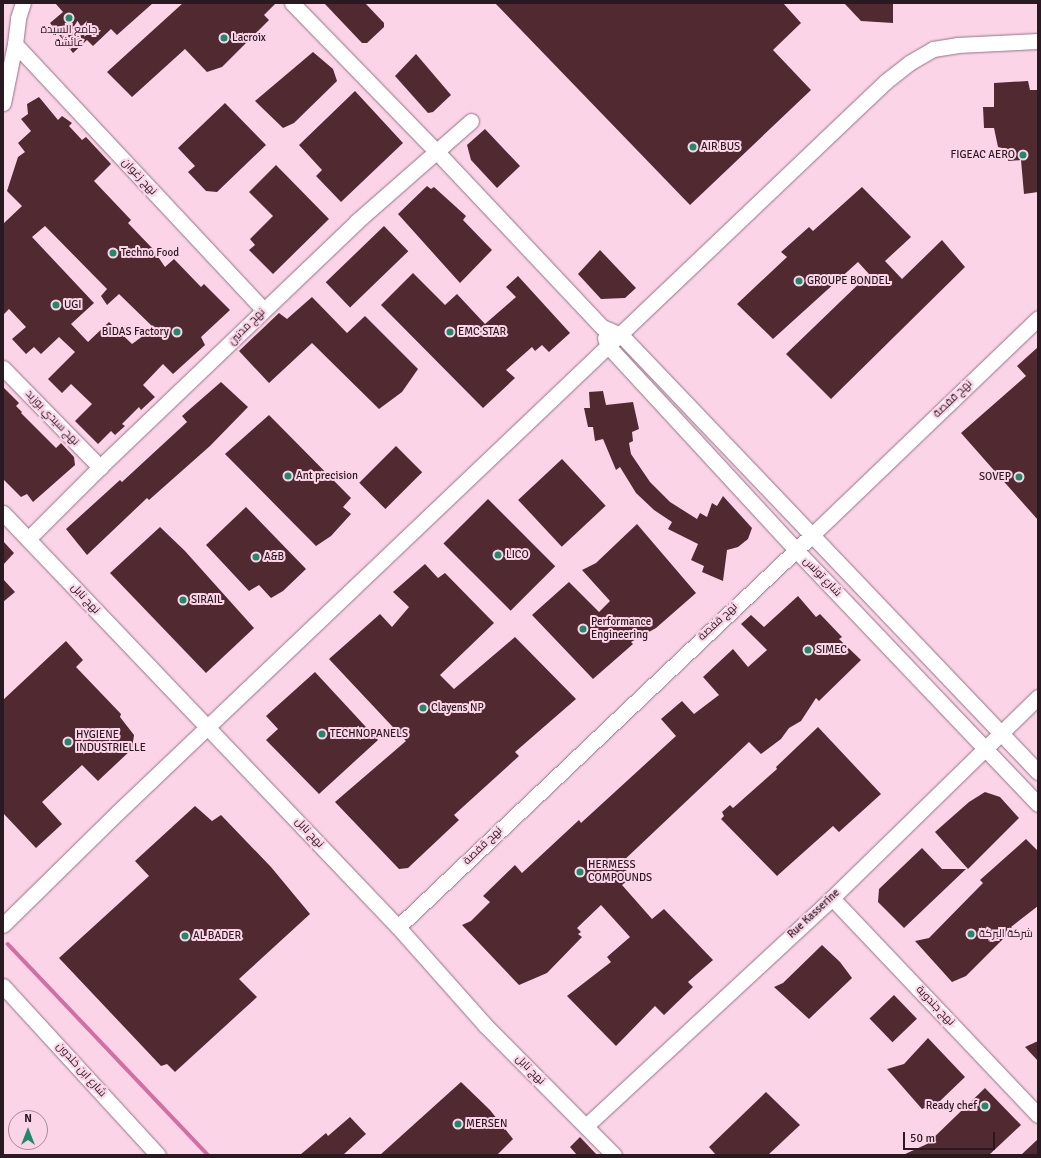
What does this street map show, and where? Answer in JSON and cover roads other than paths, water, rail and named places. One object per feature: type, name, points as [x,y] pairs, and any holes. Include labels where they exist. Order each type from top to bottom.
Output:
[{"type":"street","points":[[3,103],[15,44],[18,18],[23,3]]},
{"type":"street","points":[[292,3],[437,152],[602,327],[620,335]]},
{"type":"street","points":[[3,925],[118,812],[885,82],[909,63],[933,49],[957,45],[1038,41]]},
{"type":"street","name":"نهج زغوان","points":[[15,44],[264,310]]},
{"type":"street","name":"نهج مدنين","points":[[28,539],[100,467],[184,389],[356,222],[471,121]]},
{"type":"street","name":"نهج قفصة","points":[[398,927],[795,549],[812,535],[1038,318]]},
{"type":"street","points":[[602,327],[608,346]]},
{"type":"street","name":"شارع تونس","points":[[620,335],[1038,772]]},
{"type":"street","name":"شارع تونس","points":[[608,346],[795,549],[1038,804]]},
{"type":"street","name":"نهج سيدي بوزيد","points":[[3,368],[100,467]]},
{"type":"street","name":"نهج نابل","points":[[3,512],[398,927],[486,1025],[614,1155]]},
{"type":"street","name":"Rue Kasserine","points":[[586,1126],[832,898],[1038,697]]},
{"type":"street","name":"نهج جندوبة","points":[[832,898],[1038,1115]]},
{"type":"street","name":"شارع ابن خلدون","points":[[3,986],[158,1155]]},
{"type":"waterway","points":[[8,944],[208,1155]]},
{"type":"place","name":"جامع السيدة عائشة","points":[[69,18]]},
{"type":"place","name":"Lacroix","points":[[224,38]]},
{"type":"place","name":"AIR BUS","points":[[693,147]]},
{"type":"place","name":"FIGEAC AERO","points":[[1023,155]]},
{"type":"place","name":"Techno Food","points":[[113,253]]},
{"type":"place","name":"GROUPE BONDEL","points":[[799,281]]},
{"type":"place","name":"UGI","points":[[56,305]]},
{"type":"place","name":"BIDAS Factory","points":[[177,332]]},
{"type":"place","name":"EMC STAR","points":[[450,332]]},
{"type":"place","name":"Ant precision","points":[[288,476]]},
{"type":"place","name":"SOVEP","points":[[1019,477]]},
{"type":"place","name":"LICO","points":[[498,555]]},
{"type":"place","name":"A&B","points":[[256,557]]},
{"type":"place","name":"SIRAIL","points":[[183,600]]},
{"type":"place","name":"Performance Engineering","points":[[583,629]]},
{"type":"place","name":"SIMEC","points":[[808,650]]},
{"type":"place","name":"Clayens NP","points":[[423,708]]},
{"type":"place","name":"TECHNOPANELS","points":[[322,734]]},
{"type":"place","name":"HYGIENE INDUSTRIELLE","points":[[68,742]]},
{"type":"place","name":"HERMESS COMPOUNDS","points":[[580,872]]},
{"type":"place","name":"شركة البركة","points":[[971,934]]},
{"type":"place","name":"AL BADER","points":[[185,936]]},
{"type":"place","name":"Ready chef","points":[[985,1106]]},
{"type":"place","name":"MERSEN","points":[[458,1124]]}]
